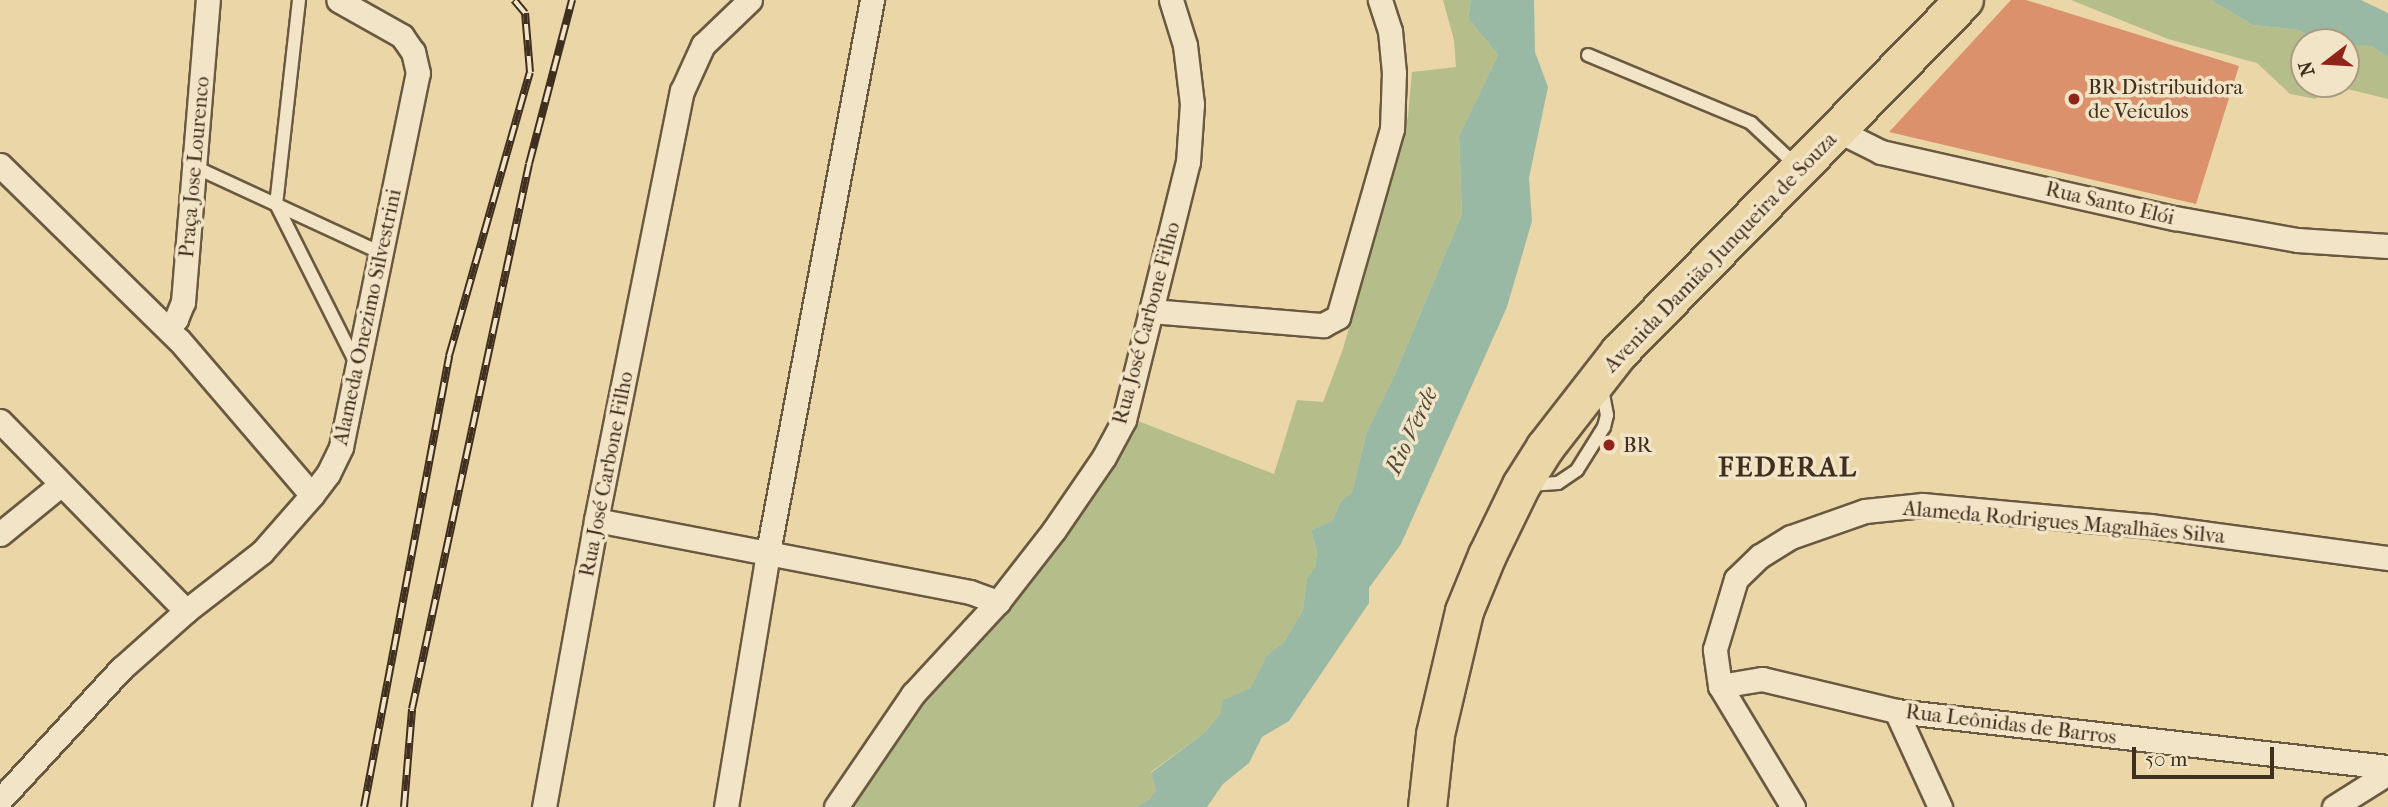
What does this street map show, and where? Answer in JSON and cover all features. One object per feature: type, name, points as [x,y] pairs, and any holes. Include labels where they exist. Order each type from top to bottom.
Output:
[{"type":"main road","name":"Avenida Damião Junqueira de Souza","points":[[1427,807],[1434,734],[1464,611],[1487,555],[1521,485],[1545,447],[1599,376],[1660,308],[1839,131],[1964,0]]},
{"type":"street","name":"Praça Jose Lourenco","points":[[167,328],[176,319],[183,302],[208,0]]},
{"type":"street","name":"Alameda Onezimo Silvestrini","points":[[0,800],[122,668],[186,611],[262,552],[328,474],[341,447],[418,73],[413,52],[402,36],[338,0]]},
{"type":"street","name":"Rua José Carbone Filho","points":[[544,807],[596,520],[682,91],[703,45],[750,0]]},
{"type":"street","points":[[726,807],[768,552],[872,0]]},
{"type":"street","name":"Rua José Carbone Filho","points":[[836,807],[913,694],[998,602],[1054,530],[1104,457],[1124,420],[1188,162],[1192,104],[1185,45],[1171,0]]},
{"type":"street","points":[[1151,311],[1323,325],[1338,317],[1392,129],[1394,74],[1390,31],[1380,0]]},
{"type":"street","name":"Rua Santo Elói","points":[[1839,131],[1868,147],[1888,153],[2175,218],[2297,240],[2388,246]]},
{"type":"street","points":[[0,165],[167,328],[312,495]]},
{"type":"street","points":[[0,421],[186,611]]},
{"type":"street","points":[[0,534],[61,485]]},
{"type":"street","name":"Alameda Rodrigues Magalhães Silva","points":[[1788,797],[1720,686],[1714,649],[1736,579],[1760,556],[1791,537],[1866,511],[1923,505],[2150,526],[2388,558]]},
{"type":"street","points":[[596,520],[970,592],[998,602]]},
{"type":"street","name":"Rua Leônidas de Barros","points":[[1720,686],[1762,679],[1896,711],[2388,767]]},
{"type":"street","points":[[1896,711],[1940,807]]},
{"type":"street","points":[[2334,807],[2388,773]]},
{"type":"street","points":[[1771,807],[1788,797]]},
{"type":"lane","points":[[299,0],[276,204],[355,358],[357,369]]},
{"type":"lane","points":[[1588,55],[1751,122],[1800,169]]},
{"type":"lane","points":[[195,167],[381,253]]},
{"type":"green space","points":[[1443,0],[1471,0],[1468,18],[1498,55],[1459,136],[1462,214],[1395,374],[1367,431],[1352,492],[1341,501],[1332,521],[1311,530],[1317,552],[1315,567],[1307,580],[1303,610],[1284,642],[1267,655],[1250,688],[1224,700],[1220,714],[1205,732],[1151,772],[1156,790],[1150,799],[1135,807],[846,807],[916,704],[1061,541],[1138,421],[1274,474],[1297,400],[1323,402],[1343,349],[1408,116],[1412,72],[1456,67],[1454,40]]},
{"type":"green space","points":[[2071,0],[2210,0],[2253,25],[2290,29],[2290,94],[2257,63],[2168,39]]},
{"type":"green space","points":[[2360,45],[2371,46],[2388,57],[2388,99],[2360,92]]},
{"type":"water","name":"Rio Verde","points":[[1471,0],[1534,0],[1535,52],[1548,87],[1529,178],[1532,221],[1507,307],[1401,544],[1369,588],[1369,603],[1289,721],[1262,737],[1249,763],[1223,784],[1207,807],[1135,807],[1150,799],[1156,790],[1151,773],[1205,732],[1220,714],[1223,700],[1250,688],[1267,655],[1284,642],[1303,610],[1307,579],[1315,567],[1317,552],[1311,530],[1332,521],[1341,501],[1352,492],[1367,431],[1395,374],[1462,214],[1459,136],[1498,55],[1468,18]]},
{"type":"water","points":[[2210,0],[2361,0],[2388,13],[2388,57],[2371,46],[2360,45],[2360,28],[2290,29],[2253,25]]},
{"type":"building","name":"BR Distribuidora de Veículos","points":[[2011,0],[2026,0],[2239,66],[2196,204],[1889,132]]},
{"type":"railway","points":[[364,807],[449,356],[530,72],[525,13],[514,0]]},
{"type":"railway","points":[[404,807],[412,709],[529,164],[572,0]]},
{"type":"place","name":"BR Distribuidora de Veículos","points":[[2074,99]]},
{"type":"place","name":"BR","points":[[1609,445]]},
{"type":"district","name":"FEDERAL","points":[[1788,467]]}]
